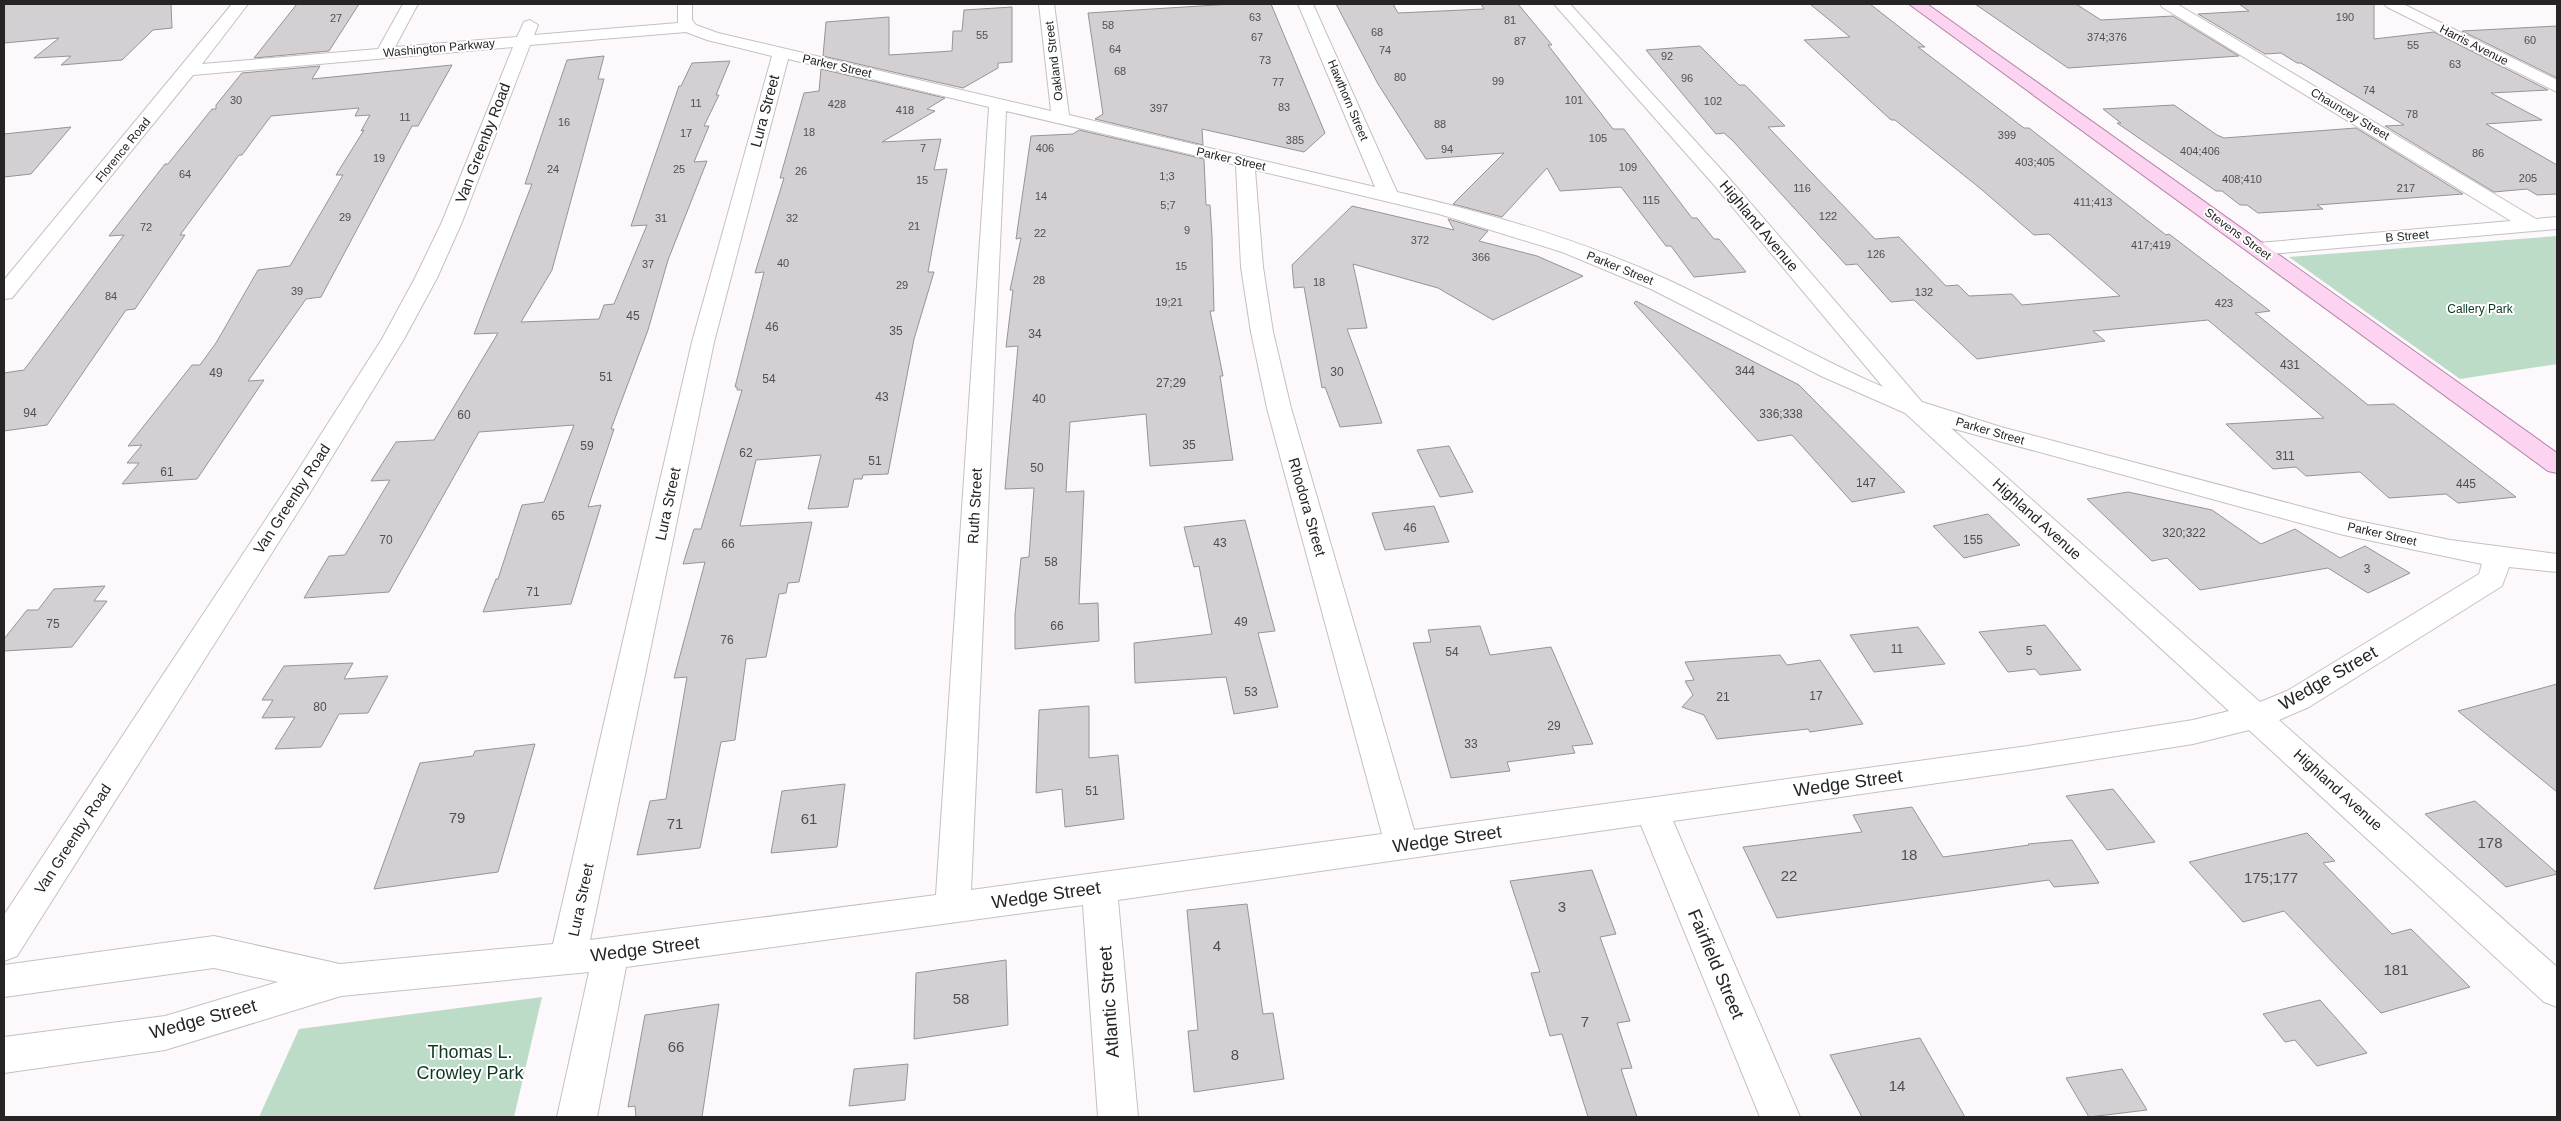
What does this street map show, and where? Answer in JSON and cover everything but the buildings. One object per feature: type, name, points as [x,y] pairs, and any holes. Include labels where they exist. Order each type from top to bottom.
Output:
[{"type":"main road","name":"Stevens Street","points":[[1918,4],[2557,465]]},
{"type":"street","name":"Florence Road","points":[[4,293],[240,4]]},
{"type":"street","points":[[384,53],[410,4]]},
{"type":"street","name":"Oakland Street","points":[[1047,4],[1061,119]]},
{"type":"street","name":"Hawthorn Street","points":[[1306,4],[1389,196]]},
{"type":"street","name":"Highland Avenue","points":[[1562,4],[1721,181],[1912,406],[2257,716],[2557,990]]},
{"type":"street","name":"Chauncey Street","points":[[2167,4],[2532,225]]},
{"type":"street","name":"Harris Avenue","points":[[2392,4],[2557,86]]},
{"type":"street","name":"Washington Parkway","points":[[188,70],[384,53],[526,33],[686,14]]},
{"type":"street","name":"Parker Street","points":[[686,14],[713,37],[1389,196],[1494,223],[1628,270],[1701,304],[1855,384],[1912,406],[1984,430],[2312,518],[2403,539],[2498,556],[2557,563]]},
{"type":"street","name":"Washington Parkway","points":[[354,40],[526,33]]},
{"type":"street","name":"Van Greenby Road","points":[[4,945],[293,499],[393,339],[452,222],[526,33]]},
{"type":"street","points":[[202,52],[221,51]]},
{"type":"street","name":"Lura Street","points":[[568,959],[703,342],[781,53]]},
{"type":"street","name":"Ruth Street","points":[[953,908],[998,105]]},
{"type":"street","name":"Rhodora Street","points":[[1245,162],[1252,267],[1264,342],[1279,408],[1402,846]]},
{"type":"street","name":"B Street","points":[[2258,249],[2557,223]]},
{"type":"street","name":"Wedge Street","points":[[4,1056],[165,1033],[341,980],[568,959],[953,908],[1652,811],[2193,732],[2257,716],[2298,699],[2492,579],[2498,556]]},
{"type":"street","name":"Fairfield Street","points":[[1652,811],[1780,1117]]},
{"type":"street","name":"Atlantic Street","points":[[1099,887],[1118,1117]]},
{"type":"street","name":"Wedge Street","points":[[4,981],[214,952],[341,980]]},
{"type":"street","points":[[577,1117],[611,953]]},
{"type":"green space","name":"Callery Park","points":[[2557,236],[2557,364],[2460,379],[2289,257]]},
{"type":"green space","name":"Thomas L. Crowley Park","points":[[542,997],[514,1117],[259,1117],[299,1029]]}]
